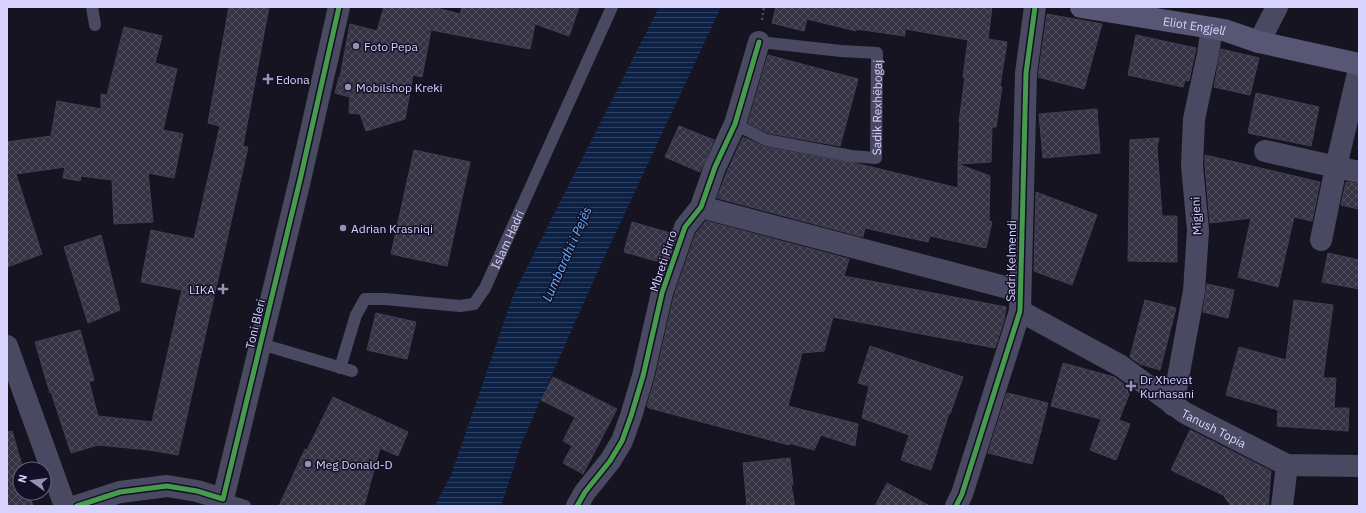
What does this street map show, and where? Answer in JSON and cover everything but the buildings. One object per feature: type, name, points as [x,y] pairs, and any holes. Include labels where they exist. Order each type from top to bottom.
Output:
[{"type":"main road","name":"Eliot Engjell","points":[[1091,8],[1224,30],[1259,42],[1359,64]]},
{"type":"street","name":"Toni Bleri","points":[[223,499],[261,344],[339,7]]},
{"type":"street","name":"Sadri Kelmendi","points":[[956,506],[962,494],[1020,301],[1026,73],[1035,7]]},
{"type":"street","points":[[1259,42],[1277,7]]},
{"type":"street","name":"Migjeni","points":[[1173,405],[1194,291],[1198,230],[1192,166],[1194,119],[1206,66],[1212,28]]},
{"type":"street","name":"Mbreti Pirro","points":[[577,506],[584,492],[610,461],[622,441],[643,376],[662,293],[685,227],[700,207],[715,167],[734,124],[759,42]]},
{"type":"street","points":[[1321,240],[1359,69]]},
{"type":"street","points":[[1265,151],[1359,172]]},
{"type":"street","name":"Tanush Topia","points":[[700,207],[1020,301],[1121,366],[1185,413],[1287,465],[1359,466]]},
{"type":"street","points":[[7,346],[65,506]]},
{"type":"street","points":[[1282,506],[1287,465]]},
{"type":"street","points":[[77,506],[120,492],[167,486],[197,491],[223,499]]},
{"type":"lane","points":[[92,7],[95,25]]},
{"type":"lane","name":"Islam Hadri","points":[[261,344],[346,370],[356,315],[365,299],[385,299],[460,306],[474,304],[485,288],[612,7]]},
{"type":"lane","name":"Sadik Rexhëbogaj","points":[[734,124],[766,140],[851,156],[876,158],[877,53],[841,51],[759,42]]},
{"type":"lane","points":[[223,499],[245,506]]},
{"type":"water","name":"Lumbardhi i Pejës","points":[[659,7],[721,7],[597,273],[522,442],[501,506],[435,506],[451,475],[514,293]]},
{"type":"cycle path","points":[[77,506],[120,492],[167,486],[197,491],[223,499],[300,180],[339,7]]},
{"type":"cycle path","points":[[956,506],[962,494],[1020,311],[1026,73],[1035,7]]},
{"type":"cycle path","points":[[577,506],[585,492],[610,461],[622,441],[643,376],[662,293],[685,227],[701,207],[715,167],[735,124],[759,42]]},
{"type":"place","name":"Foto Pepa","points":[[356,46]]},
{"type":"place","name":"Edona","points":[[268,79]]},
{"type":"place","name":"Mobilshop Kreki","points":[[348,87]]},
{"type":"place","name":"Adrian Krasniqi","points":[[343,228]]},
{"type":"place","name":"LIKA","points":[[223,289]]},
{"type":"place","name":"Dr Xhevat Kurhasani","points":[[1131,386]]},
{"type":"place","name":"Meg Donald-D","points":[[308,464]]}]
